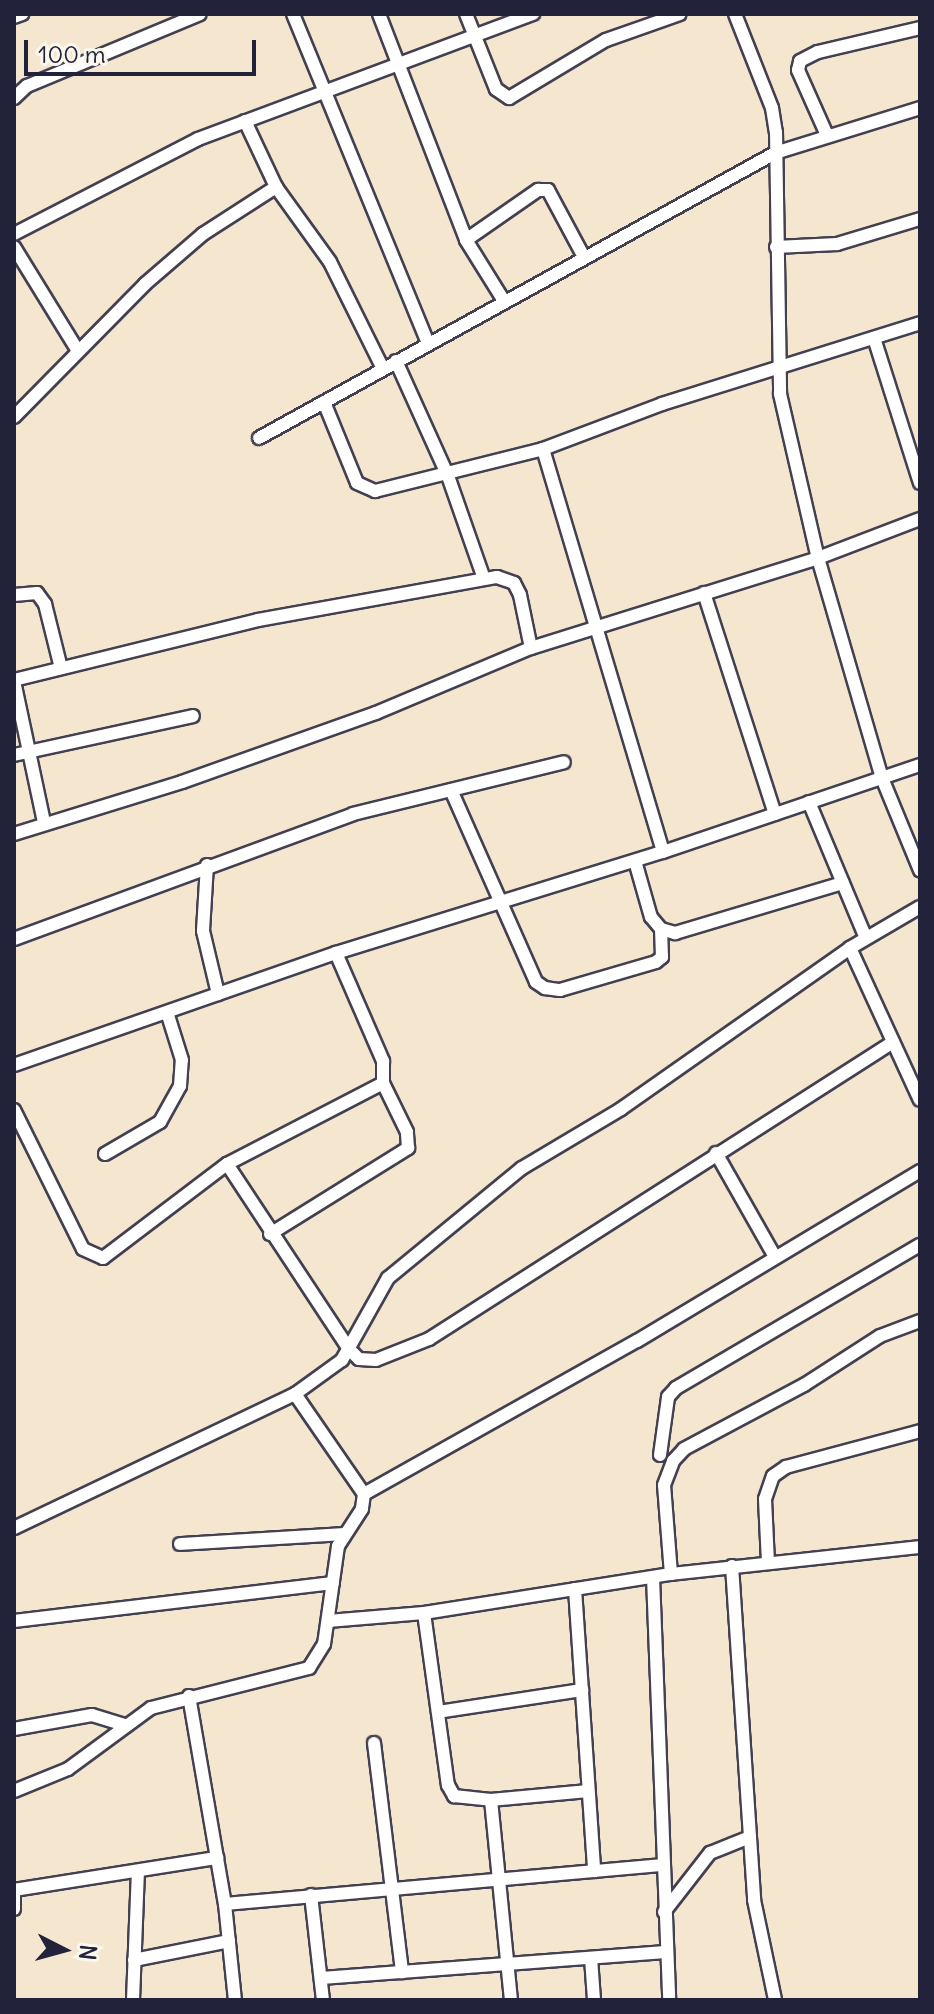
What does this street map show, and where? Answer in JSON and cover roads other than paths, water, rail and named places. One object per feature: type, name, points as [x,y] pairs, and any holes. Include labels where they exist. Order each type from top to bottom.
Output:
[{"type":"street","points":[[14,17],[22,14]]},
{"type":"street","points":[[14,98],[27,86],[200,14]]},
{"type":"street","points":[[293,14],[322,91],[428,343]]},
{"type":"street","points":[[379,14],[466,240],[504,301]]},
{"type":"street","points":[[466,14],[496,89],[509,98],[606,40],[680,14]]},
{"type":"street","points":[[14,234],[71,200],[245,121],[533,14]]},
{"type":"street","points":[[735,14],[772,108],[777,369],[818,558],[882,778],[920,870]]},
{"type":"street","points":[[826,133],[798,70],[800,61],[818,52],[920,28]]},
{"type":"street","points":[[259,438],[775,153],[826,133],[920,108]]},
{"type":"street","points":[[245,121],[276,187],[330,262],[383,369]]},
{"type":"street","points":[[14,417],[78,351],[203,234],[276,187]]},
{"type":"street","points":[[466,240],[538,190],[548,190],[584,257]]},
{"type":"street","points":[[776,247],[837,244],[920,219]]},
{"type":"street","points":[[14,247],[78,351]]},
{"type":"street","points":[[324,402],[363,490],[448,476],[543,449],[662,404],[920,323]]},
{"type":"street","points":[[874,338],[920,483]]},
{"type":"street","points":[[396,361],[448,476],[484,579]]},
{"type":"street","points":[[543,449],[663,852]]},
{"type":"street","points":[[14,834],[44,822],[182,782],[361,719],[531,648],[818,558],[920,519]]},
{"type":"street","points":[[44,822],[14,680],[258,620],[484,579],[507,578],[514,583],[531,648]]},
{"type":"street","points":[[14,595],[37,593],[45,604],[61,668]]},
{"type":"street","points":[[704,593],[775,814]]},
{"type":"street","points":[[14,755],[193,716]]},
{"type":"street","points":[[14,939],[207,865],[353,814],[564,762]]},
{"type":"street","points":[[14,1065],[336,953],[503,904],[920,765]]},
{"type":"street","points":[[451,790],[536,982],[545,988],[560,990],[656,962],[663,948],[661,929],[651,917],[635,861]]},
{"type":"street","points":[[809,802],[866,938]]},
{"type":"street","points":[[207,865],[203,931],[218,994]]},
{"type":"street","points":[[661,929],[689,930],[843,883]]},
{"type":"street","points":[[14,1528],[295,1394],[342,1360],[388,1278],[522,1168],[621,1109],[850,948],[920,907]]},
{"type":"street","points":[[850,948],[920,1100]]},
{"type":"street","points":[[270,1234],[408,1148],[407,1132],[383,1083],[383,1061],[336,953]]},
{"type":"street","points":[[105,1154],[160,1122],[180,1086],[182,1060],[167,1012]]},
{"type":"street","points":[[227,1164],[270,1234],[349,1349],[366,1362],[429,1339],[893,1042]]},
{"type":"street","points":[[14,1110],[91,1257],[113,1253],[227,1164],[383,1083]]},
{"type":"street","points":[[716,1153],[774,1255]]},
{"type":"street","points":[[364,1494],[637,1341],[774,1255],[920,1171]]},
{"type":"street","points":[[660,1455],[668,1397],[676,1388],[920,1245]]},
{"type":"street","points":[[671,1574],[664,1485],[673,1461],[684,1449],[804,1385],[880,1336],[920,1321]]},
{"type":"street","points":[[14,1791],[68,1769],[151,1708],[309,1668],[319,1658],[343,1534],[362,1509],[364,1494],[295,1394]]},
{"type":"street","points":[[768,1563],[765,1499],[773,1476],[786,1467],[920,1431]]},
{"type":"street","points":[[180,1544],[343,1534]]},
{"type":"street","points":[[328,1621],[424,1613],[732,1566],[920,1547]]},
{"type":"street","points":[[732,1566],[754,1900],[775,2000]]},
{"type":"street","points":[[653,1577],[669,2000]]},
{"type":"street","points":[[14,1621],[333,1583]]},
{"type":"street","points":[[575,1589],[594,1871]]},
{"type":"street","points":[[424,1613],[454,1796],[491,1800],[588,1791]]},
{"type":"street","points":[[438,1712],[582,1690]]},
{"type":"street","points":[[189,1696],[225,1904],[235,2000]]},
{"type":"street","points":[[14,1729],[92,1715],[125,1725]]},
{"type":"street","points":[[374,1743],[402,1972]]},
{"type":"street","points":[[491,1800],[511,2000]]},
{"type":"street","points":[[664,1912],[710,1853],[750,1837]]},
{"type":"street","points":[[14,1909],[14,1890],[217,1858]]},
{"type":"street","points":[[225,1904],[392,1886],[663,1865]]},
{"type":"street","points":[[133,2000],[138,1871]]},
{"type":"street","points":[[311,1895],[323,2000]]},
{"type":"street","points":[[134,1960],[229,1941]]},
{"type":"street","points":[[321,1978],[666,1952]]},
{"type":"street","points":[[591,1958],[594,2000]]}]
